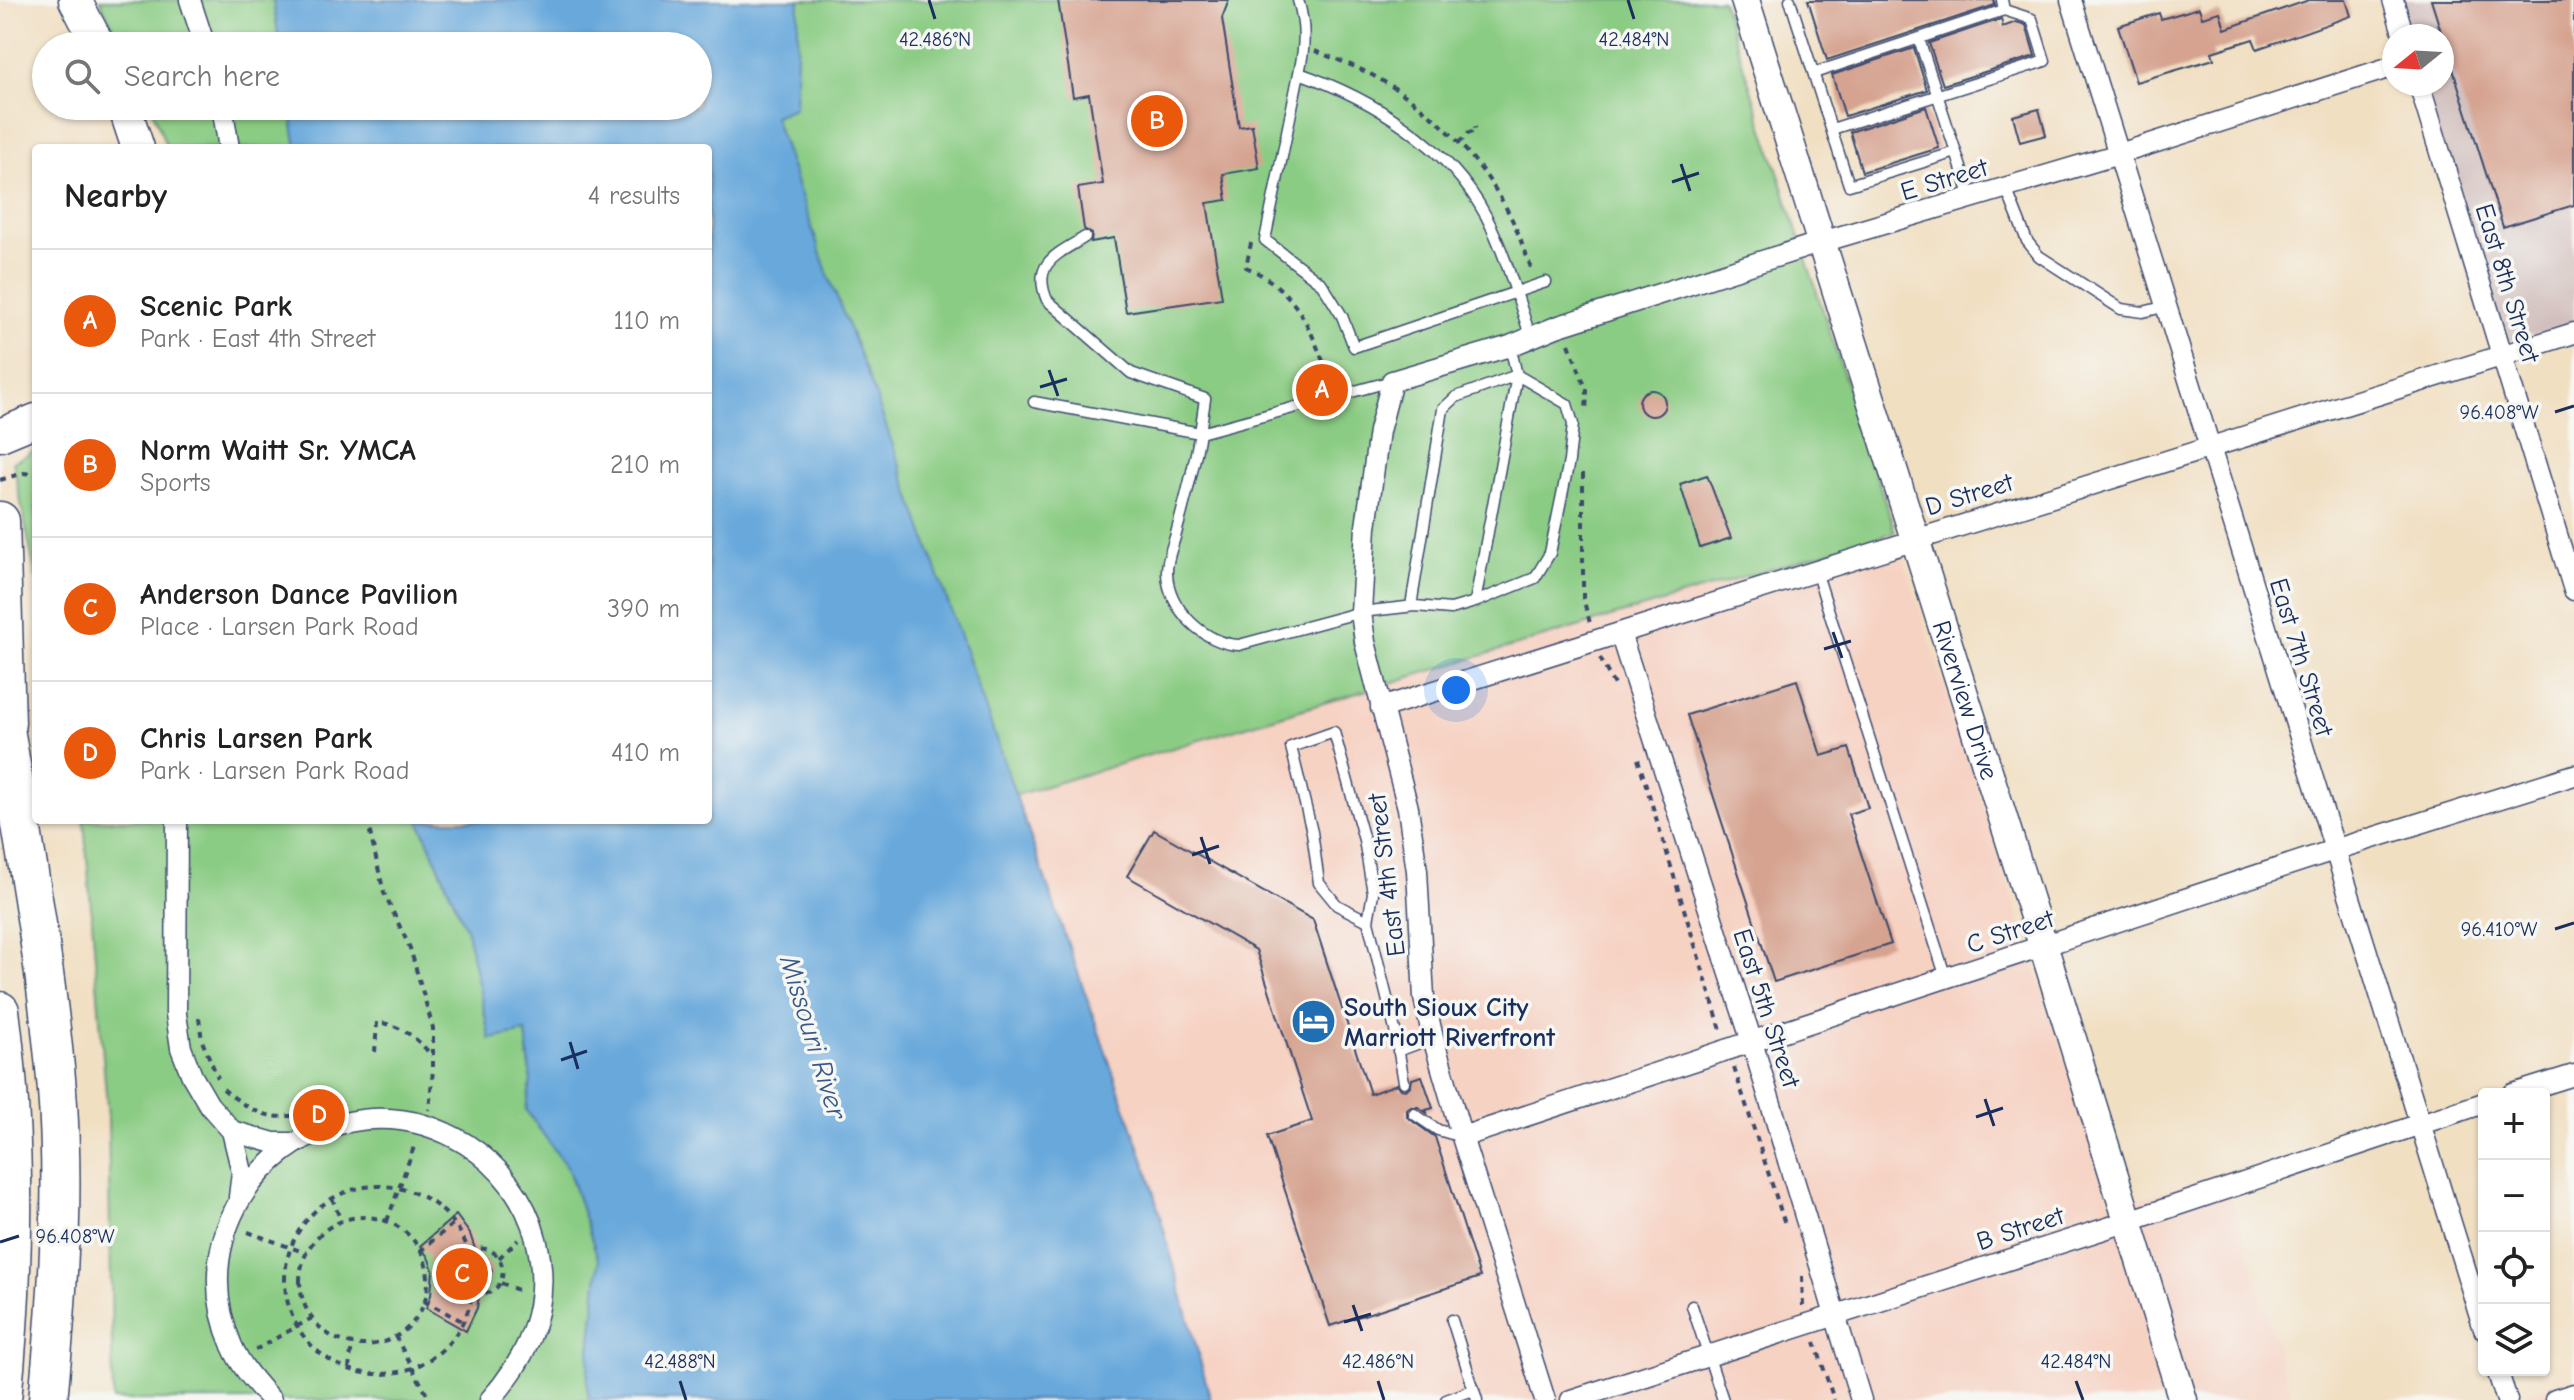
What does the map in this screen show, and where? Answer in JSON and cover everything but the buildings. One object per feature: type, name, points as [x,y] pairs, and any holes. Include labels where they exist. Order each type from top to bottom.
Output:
[{"type":"highway","points":[[1,529],[3,716],[33,893],[57,1093],[59,1206],[55,1323],[48,1400]]},
{"type":"highway","points":[[0,1011],[5,1046],[13,1210],[9,1331],[2,1400]]},
{"type":"highway","points":[[57,1093],[84,1203],[74,1400]]},
{"type":"main road","points":[[75,0],[92,32]]},
{"type":"main road","name":"Riverview Drive","points":[[1745,0],[2183,1400]]},
{"type":"main road","points":[[129,120],[137,144]]},
{"type":"main road","points":[[0,435],[32,422]]},
{"type":"street","points":[[190,0],[200,32]]},
{"type":"street","name":"East 7th Street","points":[[2071,0],[2478,1310]]},
{"type":"street","points":[[2393,0],[2400,24]]},
{"type":"street","name":"E Street","points":[[1392,381],[1510,346],[1556,327],[1822,242],[2119,154],[2382,70]]},
{"type":"street","name":"East 8th Street","points":[[2423,96],[2574,590]]},
{"type":"street","points":[[224,120],[228,144]]},
{"type":"street","name":"D Street","points":[[1381,708],[2574,333]]},
{"type":"street","name":"East 4th Street","points":[[1392,381],[1379,431],[1368,513],[1361,612],[1381,708],[1408,808],[1417,871],[1424,998],[1433,1038],[1545,1400]]},
{"type":"street","name":"East 5th Street","points":[[1620,633],[1752,1042],[1861,1400]]},
{"type":"street","name":"C Street","points":[[1462,1137],[2044,948],[2334,850],[2574,775]]},
{"type":"street","points":[[177,824],[176,1014],[181,1048],[192,1076],[209,1105],[232,1131],[242,1172],[237,1204]]},
{"type":"street","points":[[2532,1088],[2574,1075]]},
{"type":"street","name":"B Street","points":[[1571,1400],[2126,1222],[2478,1105]]},
{"type":"street","points":[[271,1400],[239,1359],[224,1322],[219,1297],[218,1271],[228,1224],[237,1204],[263,1169],[293,1143],[331,1126],[354,1120],[426,1118],[480,1153],[502,1175],[531,1222],[540,1253],[542,1288],[534,1328],[526,1350],[510,1377],[490,1400]]},
{"type":"street","points":[[232,1131],[263,1141],[293,1143]]},
{"type":"street","points":[[2499,1376],[2507,1400]]},
{"type":"street","points":[[2555,1400],[2574,1394]]},
{"type":"lane","points":[[1298,0],[1305,47],[1265,240],[1322,284],[1342,316],[1354,347],[1542,284]]},
{"type":"lane","points":[[1790,0],[1849,185],[1956,152]]},
{"type":"lane","points":[[1814,73],[1919,39],[2003,5],[2032,19],[2045,61],[1832,129]]},
{"type":"lane","points":[[1919,39],[1971,198]]},
{"type":"lane","points":[[1299,73],[1340,87],[1385,113],[1426,143],[1455,171],[1485,214],[1504,256],[1531,338]]},
{"type":"lane","points":[[2006,188],[2027,241],[2039,256],[2121,309],[2143,312],[2167,306]]},
{"type":"lane","points":[[1085,237],[1046,265],[1041,274],[1047,300],[1131,373],[1205,399],[1193,470],[1166,572],[1172,596],[1193,626],[1224,645],[1239,645],[1361,612],[1411,606],[1451,609],[1535,578],[1550,553],[1569,461],[1573,424],[1567,404],[1517,375],[1456,397],[1443,409],[1411,606]]},
{"type":"lane","points":[[1475,602],[1517,375],[1510,346]]},
{"type":"lane","points":[[1034,402],[1200,433],[1392,381]]},
{"type":"lane","points":[[1816,571],[1946,978]]},
{"type":"lane","points":[[1368,921],[1337,905],[1319,883],[1312,832],[1291,747],[1334,732],[1366,853],[1373,893],[1368,921],[1404,1082]]},
{"type":"lane","points":[[1398,1051],[1433,1038]]},
{"type":"lane","points":[[1414,1114],[1438,1130],[1462,1137]]},
{"type":"lane","points":[[1692,1306],[1723,1400]]},
{"type":"lane","points":[[1446,1400],[1475,1395],[1452,1320]]},
{"type":"path","points":[[1305,47],[1368,72],[1423,109],[1458,143],[1488,181],[1514,224],[1542,284]]},
{"type":"path","points":[[1458,143],[1476,131],[1475,127]]},
{"type":"path","points":[[1556,327],[1570,345],[1587,391],[1586,422]]},
{"type":"path","points":[[1583,469],[1583,598],[1603,666],[1619,694]]},
{"type":"path","points":[[0,480],[23,473],[32,474]]},
{"type":"path","points":[[1637,755],[1786,1229]]},
{"type":"path","points":[[368,824],[384,893],[414,961],[433,1028],[434,1058],[426,1118],[387,1221]]},
{"type":"path","points":[[375,1052],[377,1022],[392,1024],[410,1034],[434,1058]]},
{"type":"path","points":[[366,1186],[398,1187],[425,1197],[454,1223],[469,1251],[474,1278],[473,1293],[464,1322],[438,1354],[413,1368],[389,1374],[366,1374],[330,1361],[315,1349],[297,1327],[285,1288],[285,1271],[291,1247],[302,1225],[319,1206],[332,1198],[366,1186]]},
{"type":"path","points":[[332,1198],[341,1221]]},
{"type":"path","points":[[365,1217],[387,1221],[409,1236],[420,1251],[427,1279],[424,1301],[416,1318],[395,1336],[381,1342],[352,1344],[328,1333],[312,1318],[301,1290],[300,1273],[306,1253],[319,1235],[341,1221],[365,1217]]},
{"type":"path","points":[[420,1251],[454,1223]]},
{"type":"path","points":[[228,1224],[306,1253]]},
{"type":"path","points":[[469,1251],[488,1249],[497,1255],[503,1268],[497,1288],[483,1294],[473,1293]]},
{"type":"path","points":[[1801,1268],[1803,1307]]},
{"type":"path","points":[[424,1301],[464,1322]]},
{"type":"path","points":[[239,1359],[312,1318]]},
{"type":"path","points":[[1812,1333],[1834,1400]]},
{"type":"path","points":[[395,1336],[430,1400]]},
{"type":"path","points":[[349,1370],[352,1344]]},
{"type":"shaded area","points":[[2384,0],[2574,0],[2574,322],[2491,347],[2414,96],[2454,96],[2454,24],[2391,24]]},
{"type":"shaded area","points":[[1895,532],[2112,1207],[2224,1172],[2293,1400],[1211,1400],[1148,1172],[1016,795]]},
{"type":"shaded area","points":[[2574,1378],[2574,1400],[2504,1400]]},
{"type":"green space","points":[[100,0],[273,0],[278,32],[115,32]]},
{"type":"green space","points":[[708,0],[1722,0],[1895,532],[1016,795],[717,249],[712,32],[709,32]]},
{"type":"green space","points":[[156,120],[292,120],[296,144],[165,144]]},
{"type":"green space","points":[[32,452],[32,559],[13,462]]},
{"type":"green space","points":[[84,824],[421,824],[467,931],[490,1038],[526,1031],[531,1081],[526,1110],[568,1169],[599,1261],[587,1383],[589,1400],[113,1400],[108,1119]]},
{"type":"water","name":"Missouri River","points":[[273,0],[799,0],[795,108],[774,116],[1148,1172],[1211,1400],[589,1400],[587,1383],[599,1261],[568,1169],[526,1110],[531,1081],[526,1032],[490,1039],[467,931],[421,824],[712,824],[712,144],[296,144],[292,120],[712,120],[712,32],[278,32]]},
{"type":"place","name":"Norm Waitt Sr. YMCA","points":[[1157,121]]},
{"type":"place","name":"Scenic Park","points":[[1322,390]]},
{"type":"place","name":"South Sioux City Marriott Riverfront","points":[[1313,1022]]},
{"type":"place","name":"Chris Larsen Park","points":[[319,1115]]},
{"type":"place","name":"Anderson Dance Pavilion","points":[[462,1274]]}]
